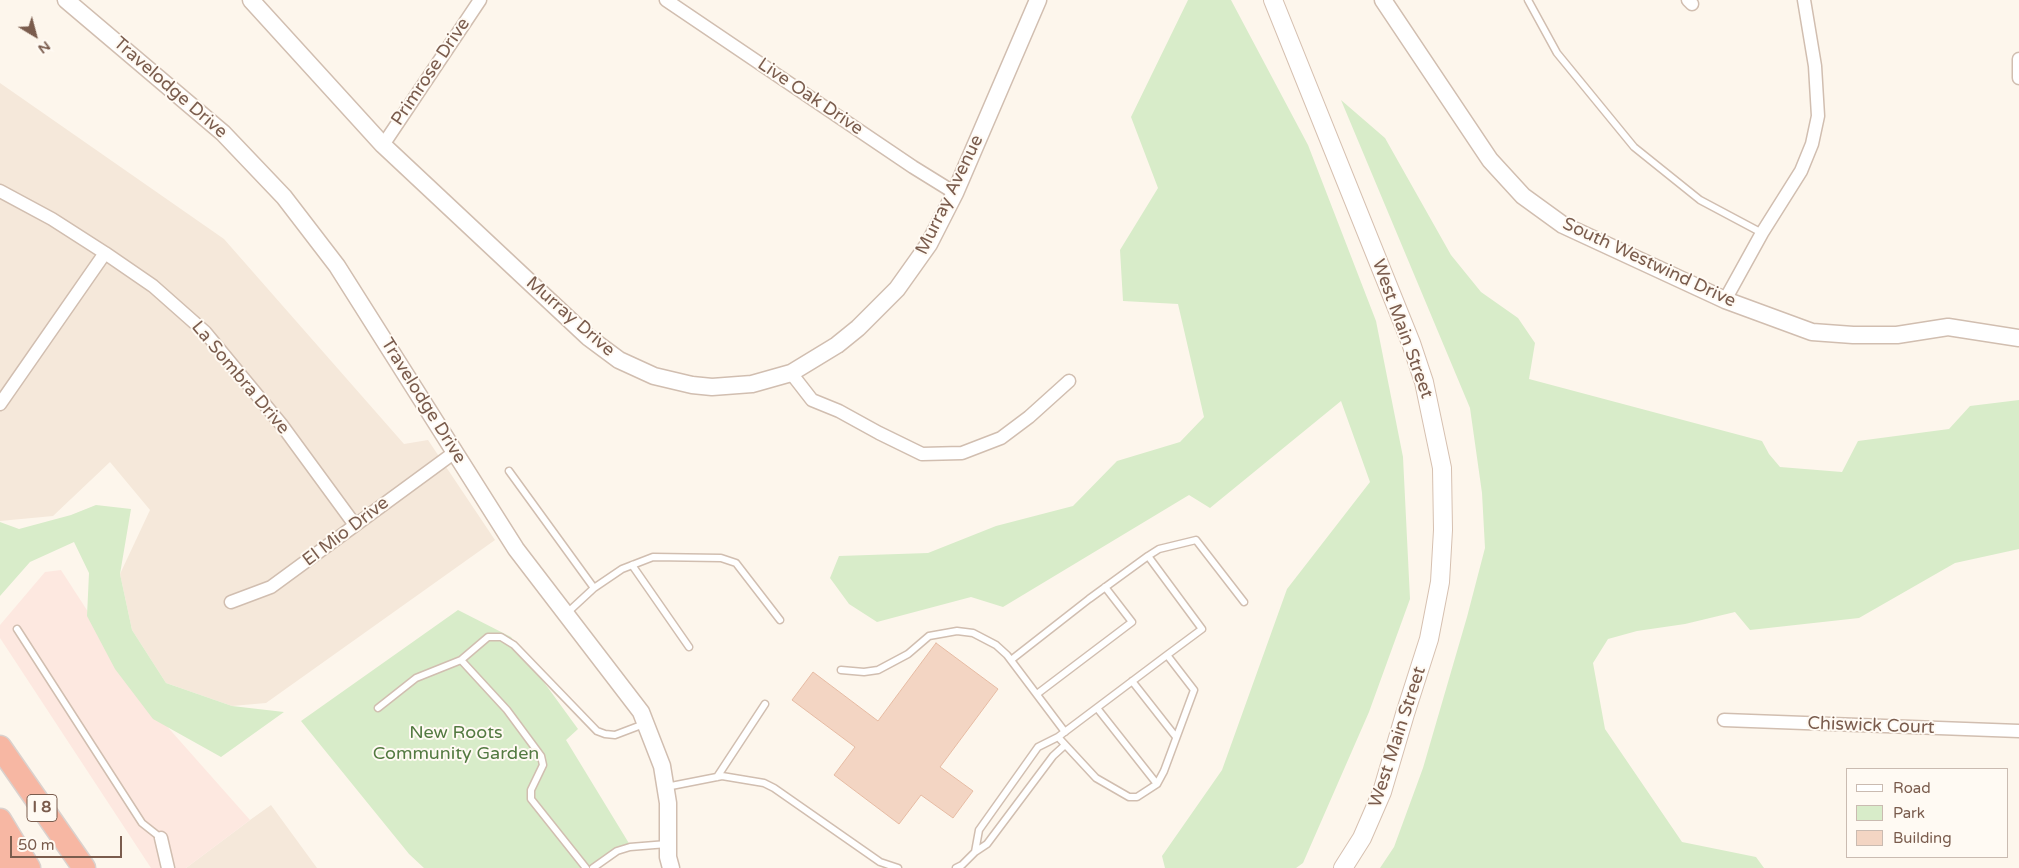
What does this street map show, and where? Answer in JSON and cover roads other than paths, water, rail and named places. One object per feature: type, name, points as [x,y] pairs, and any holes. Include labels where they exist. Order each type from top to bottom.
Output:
[{"type":"highway","name":"I 8","points":[[0,747],[84,866]]},
{"type":"highway","name":"I 8","points":[[0,820],[29,868]]},
{"type":"highway","points":[[0,849],[9,868]]},
{"type":"main road","name":"West Main Street","points":[[1274,0],[1411,343],[1424,382],[1442,468],[1444,530],[1440,582],[1429,639],[1382,792],[1362,838],[1343,868]]},
{"type":"street","name":"Travelodge Drive","points":[[66,0],[217,127],[255,164],[284,197],[337,266],[516,549],[642,712],[662,766],[668,803],[668,844],[671,868]]},
{"type":"street","name":"Murray Drive","points":[[250,0],[383,145],[588,337],[619,360],[664,379],[712,387],[752,384],[791,374]]},
{"type":"street","name":"Primrose Drive","points":[[383,145],[480,0]]},
{"type":"street","name":"Live Oak Drive","points":[[666,0],[913,167],[956,193]]},
{"type":"street","name":"Murray Avenue","points":[[791,374],[837,345],[878,310],[919,260],[956,193],[1038,0]]},
{"type":"street","name":"South Westwind Drive","points":[[1383,0],[1490,160],[1523,196],[1563,226],[1725,300],[1812,332],[1853,335],[1897,335],[1948,327],[2019,338]]},
{"type":"street","points":[[1725,300],[1762,233],[1801,171],[1812,144],[1818,116],[1815,66],[1804,0]]},
{"type":"street","points":[[2019,59],[2019,78]]},
{"type":"street","name":"La Sombra Drive","points":[[0,191],[52,219],[153,286],[205,332],[281,424],[355,525]]},
{"type":"street","points":[[0,404],[105,253]]},
{"type":"street","points":[[791,374],[812,400],[839,411],[922,454],[962,453],[1002,438],[1029,417],[1069,381]]},
{"type":"street","name":"El Mio Drive","points":[[230,602],[271,587],[455,452]]},
{"type":"street","name":"Chiswick Court","points":[[1724,720],[2019,731]]},
{"type":"street","points":[[161,838],[168,868]]},
{"type":"lane","points":[[1528,0],[1557,52],[1634,147],[1700,200],[1762,233]]},
{"type":"lane","points":[[509,471],[594,588]]},
{"type":"lane","points":[[1011,660],[1105,587],[1159,549],[1196,540],[1244,602]]},
{"type":"lane","points":[[975,852],[979,830],[1038,747],[1058,737],[1202,630],[1148,556]]},
{"type":"lane","points":[[566,614],[594,588],[622,569],[653,557],[721,558],[736,563],[780,620]]},
{"type":"lane","points":[[632,565],[689,647]]},
{"type":"lane","points":[[1037,694],[1132,622],[1105,587]]},
{"type":"lane","points":[[17,628],[142,823],[161,838]]},
{"type":"lane","points":[[841,670],[864,672],[878,670],[908,654],[929,636],[957,631],[983,637],[996,645],[1011,660],[1065,732]]},
{"type":"lane","points":[[378,708],[416,678],[461,660],[488,638],[501,637],[514,645],[597,731],[615,735],[646,724]]},
{"type":"lane","points":[[1058,737],[1096,778],[1129,797],[1137,797],[1157,784],[1194,690],[1167,655]]},
{"type":"lane","points":[[461,660],[507,710],[542,756],[543,765],[531,790],[531,799],[586,868]]},
{"type":"lane","points":[[1132,681],[1176,737]]},
{"type":"lane","points":[[717,777],[765,704]]},
{"type":"lane","points":[[1097,708],[1157,784]]},
{"type":"lane","points":[[956,868],[987,844],[1053,756],[1065,745]]},
{"type":"lane","points":[[665,787],[722,776],[764,783],[880,862],[898,868]]},
{"type":"lane","points":[[593,868],[617,851],[630,847],[668,844]]},
{"type":"park label","name":"New Roots Community Garden","points":[[456,743]]}]
